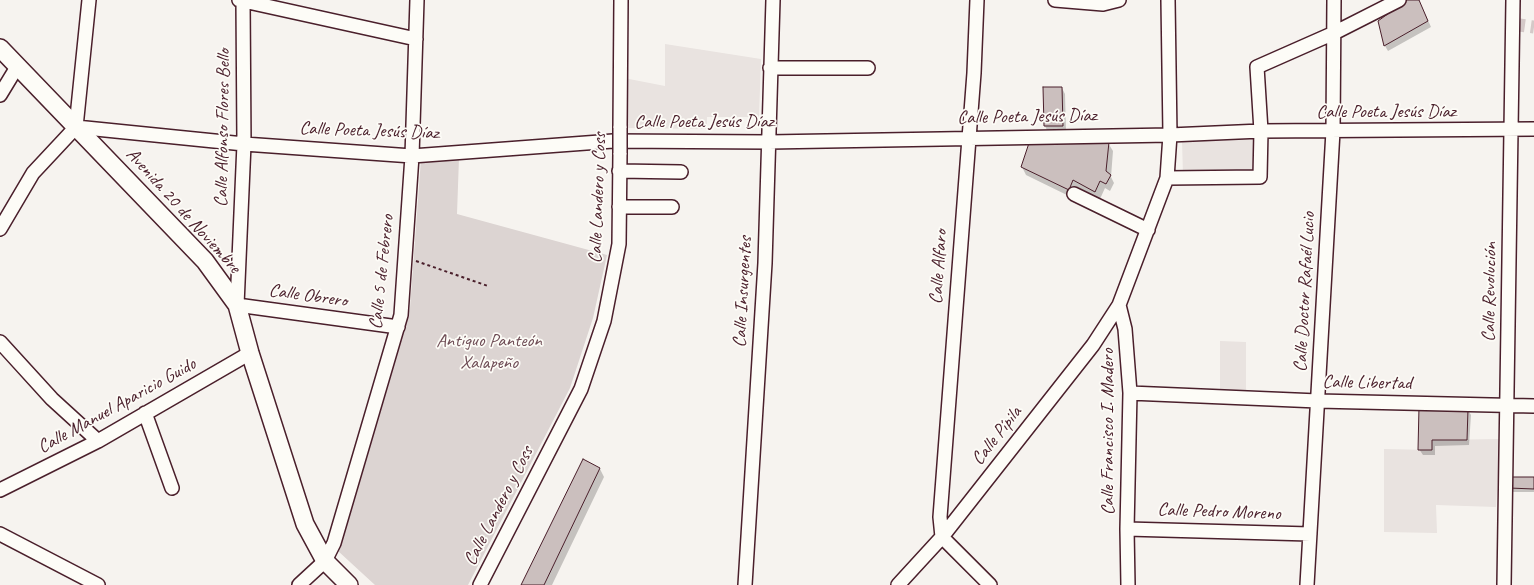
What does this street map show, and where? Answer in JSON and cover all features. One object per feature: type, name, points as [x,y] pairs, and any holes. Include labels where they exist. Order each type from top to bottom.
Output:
[{"type":"main road","name":"Avenida 20 de Noviembre","points":[[0,48],[205,261],[237,305],[250,353],[306,524],[325,561],[349,585]]},
{"type":"street","points":[[0,228],[33,174],[76,127],[89,0]]},
{"type":"street","points":[[242,0],[416,39]]},
{"type":"street","name":"Calle Alfonso Flores Bello","points":[[237,305],[244,144],[242,0]]},
{"type":"street","name":"Calle 5 de Febrero","points":[[325,561],[334,543],[401,315],[412,156],[417,0]]},
{"type":"street","name":"Calle Landero y Coss","points":[[480,585],[580,389],[604,322],[619,244],[622,0]]},
{"type":"street","name":"Calle Insurgentes","points":[[745,585],[765,263],[773,0]]},
{"type":"street","name":"Calle Alfaro","points":[[942,538],[940,517],[974,73],[977,0]]},
{"type":"street","points":[[1055,0],[1103,4],[1117,1]]},
{"type":"street","points":[[1119,305],[1167,178],[1170,134],[1168,0]]},
{"type":"street","name":"Calle Doctor Rafaél Lucio","points":[[1307,585],[1333,131],[1334,0]]},
{"type":"street","points":[[1167,178],[1260,178],[1261,131],[1257,67],[1334,34],[1399,0]]},
{"type":"street","name":"Calle Revolución","points":[[1504,585],[1508,405],[1513,0]]},
{"type":"street","points":[[0,95],[17,67]]},
{"type":"street","points":[[770,68],[868,68]]},
{"type":"street","name":"Calle Poeta Jesús Díaz","points":[[76,127],[244,144],[412,156],[613,141],[769,142],[1261,131],[1534,129]]},
{"type":"street","points":[[619,171],[681,172]]},
{"type":"street","points":[[1074,194],[1148,230]]},
{"type":"street","points":[[619,207],[672,207]]},
{"type":"street","name":"Calle Obrero","points":[[237,305],[398,327]]},
{"type":"street","name":"Calle Pípila","points":[[898,585],[942,538],[1093,345],[1119,305]]},
{"type":"street","name":"Calle Francisco I. Madero","points":[[1119,305],[1125,329],[1130,393],[1127,529],[1128,585]]},
{"type":"street","points":[[0,342],[52,398],[98,441]]},
{"type":"street","name":"Calle Manuel Aparicio Guido","points":[[0,490],[98,441],[250,353]]},
{"type":"street","name":"Calle Libertad","points":[[1130,393],[1318,401],[1534,406]]},
{"type":"street","points":[[145,413],[172,488]]},
{"type":"street","name":"Calle Pedro Moreno","points":[[1127,529],[1310,534]]},
{"type":"street","points":[[0,534],[98,585]]},
{"type":"street","points":[[942,538],[990,585]]},
{"type":"street","points":[[299,585],[325,561]]},
{"type":"path","points":[[405,258],[488,286]]},
{"type":"shaded area","points":[[665,44],[761,59],[759,117],[707,117],[707,129],[625,128],[624,78],[665,86]]},
{"type":"shaded area","points":[[1257,139],[1258,175],[1183,176],[1182,140]]},
{"type":"shaded area","points":[[1220,341],[1246,342],[1246,390],[1220,390]]},
{"type":"shaded area","points":[[1500,439],[1496,507],[1436,505],[1437,533],[1384,532],[1384,449],[1432,450],[1432,440]]},
{"type":"green space","name":"Antiguo Panteón Xalapeño","points":[[459,158],[457,214],[607,255],[593,318],[570,388],[468,585],[375,585],[338,551],[410,308],[421,159]]},
{"type":"building","points":[[1407,0],[1419,0],[1428,21],[1384,46],[1378,21]]},
{"type":"building","points":[[1043,87],[1062,87],[1063,126],[1044,126]]},
{"type":"building","points":[[1109,142],[1106,171],[1111,175],[1106,184],[1100,181],[1095,192],[1073,180],[1069,190],[1021,167],[1029,143]]},
{"type":"building","points":[[1419,407],[1468,409],[1467,440],[1432,440],[1432,450],[1418,450]]},
{"type":"building","points":[[583,459],[600,468],[544,585],[521,585]]},
{"type":"building","points":[[1509,477],[1534,477],[1534,489],[1509,488]]},
{"type":"tunnel","points":[[1512,24],[1534,27]]}]
